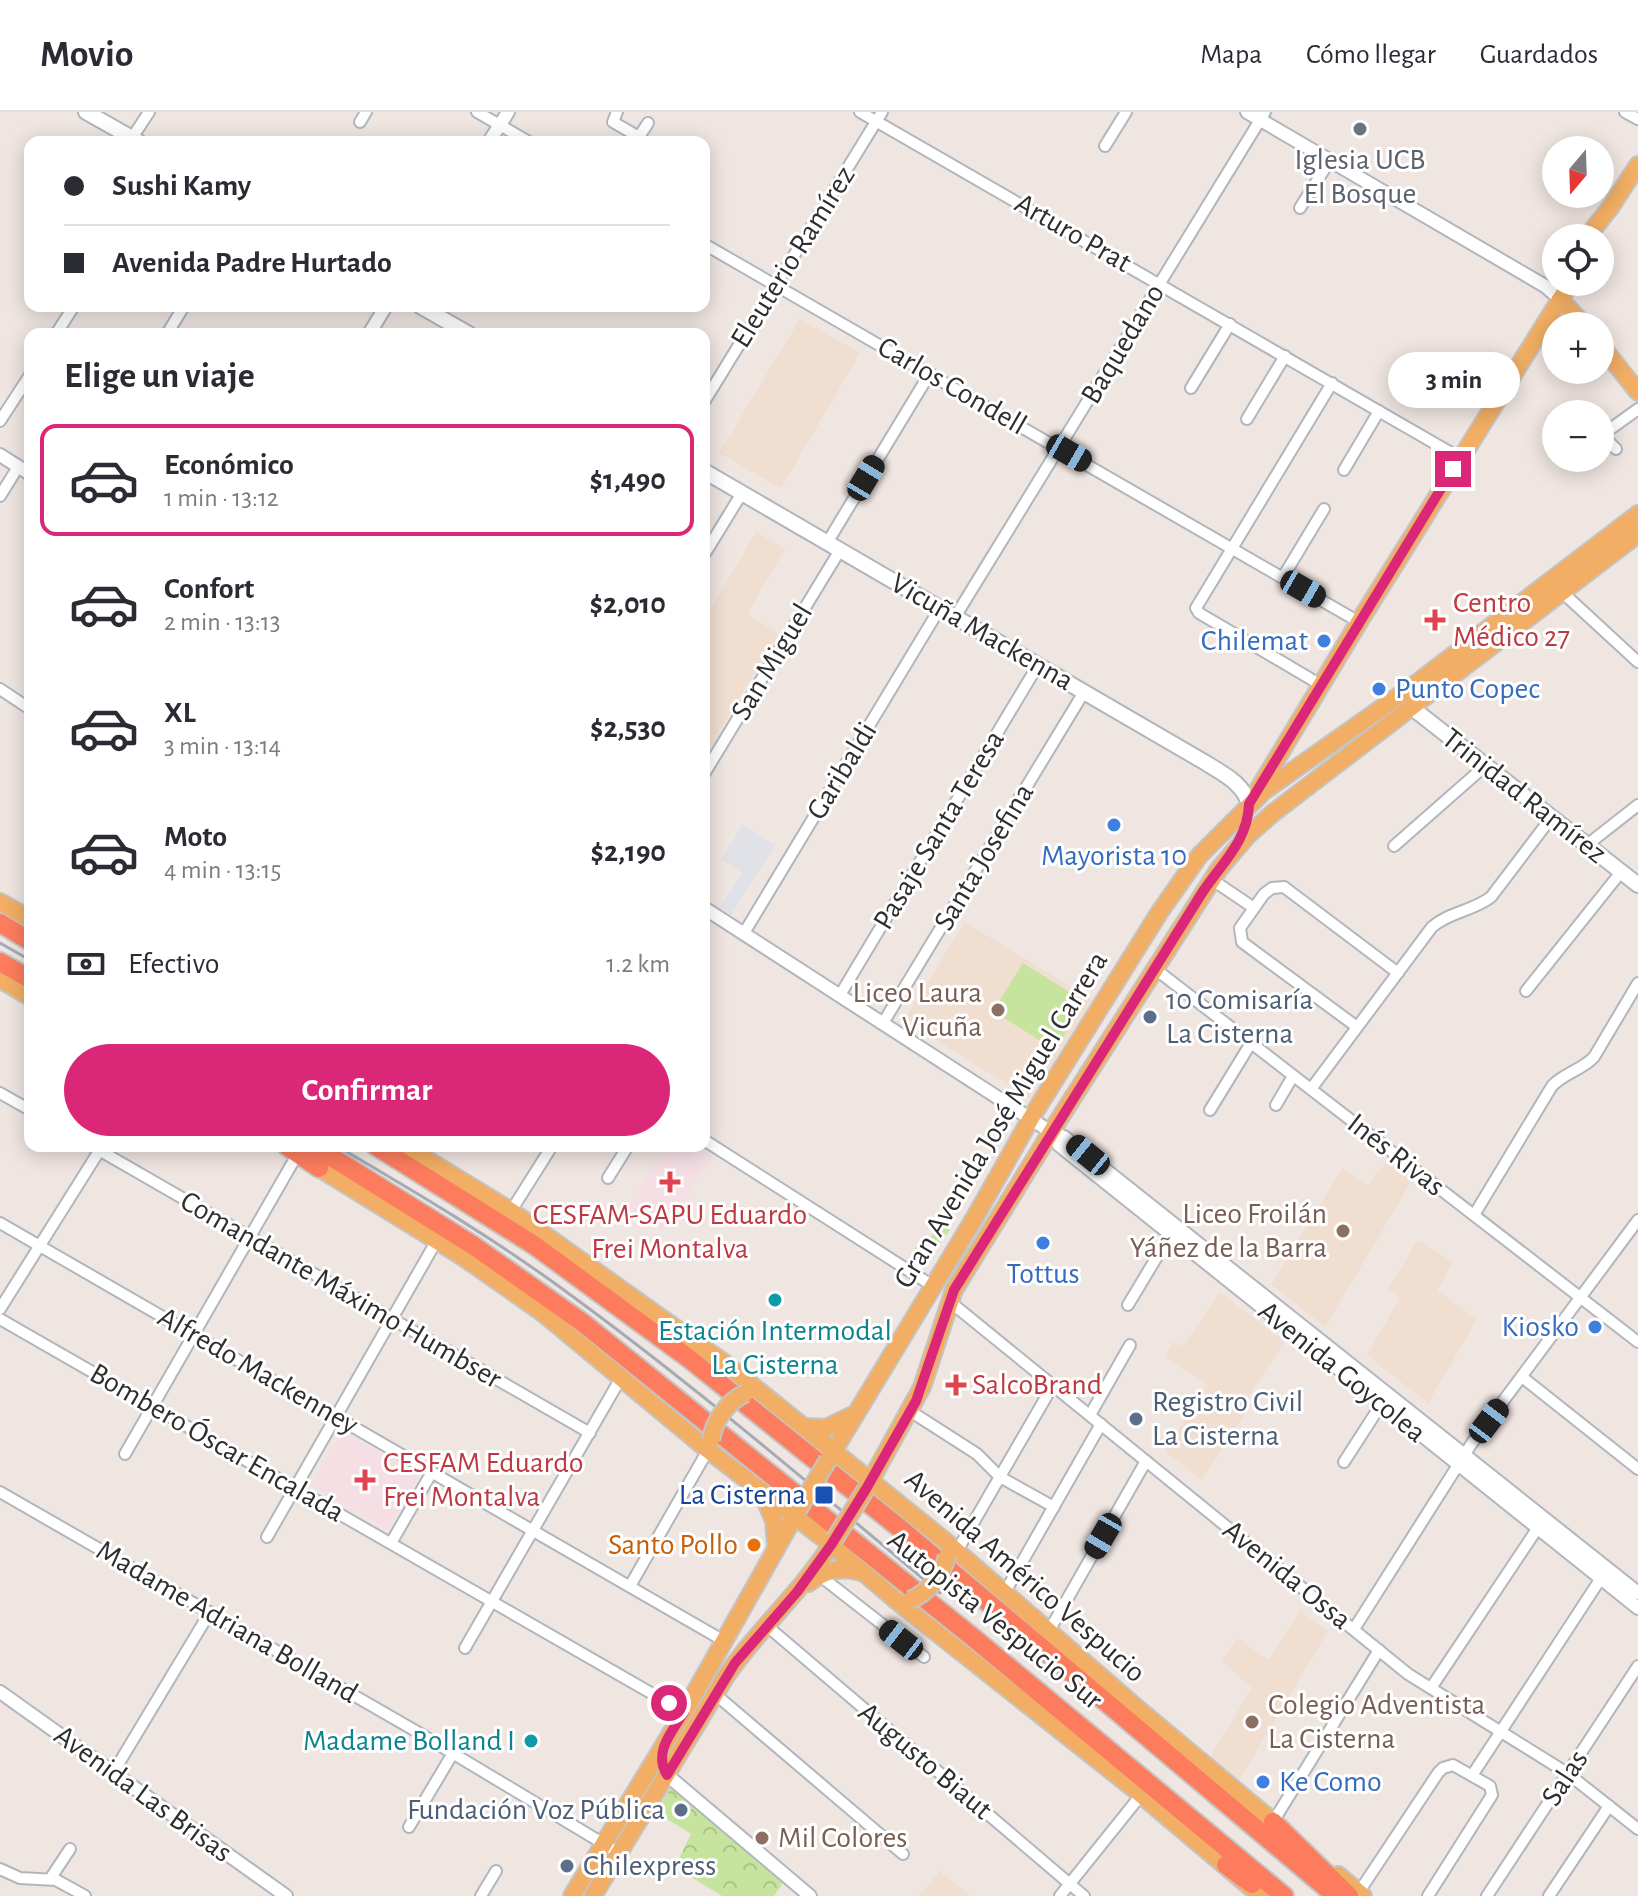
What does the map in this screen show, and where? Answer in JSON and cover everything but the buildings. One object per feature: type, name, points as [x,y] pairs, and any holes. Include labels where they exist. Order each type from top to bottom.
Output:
[{"type":"highway","points":[[0,923],[24,937]]},
{"type":"highway","points":[[0,962],[24,976]]},
{"type":"highway","points":[[300,1152],[319,1168]]},
{"type":"highway","name":"Autopista Vespucio Sur","points":[[303,1152],[431,1217],[574,1316],[965,1631],[1284,1896]]},
{"type":"highway","name":"Autopista Vespucio Sur","points":[[386,1152],[544,1252],[691,1360],[902,1530],[1336,1896]]},
{"type":"highway","points":[[1273,1822],[1357,1895]]},
{"type":"highway","points":[[1226,1865],[1268,1896]]},
{"type":"main road","points":[[86,112],[128,136]]},
{"type":"main road","points":[[1614,202],[1638,165]]},
{"type":"main road","points":[[1597,224],[1610,208]]},
{"type":"main road","points":[[1603,224],[1610,208]]},
{"type":"main road","points":[[1237,847],[1249,804],[1558,296]]},
{"type":"main road","points":[[430,312],[458,328]]},
{"type":"main road","points":[[1614,362],[1638,392]]},
{"type":"main road","name":"Vicuña Mackenna","points":[[710,474],[1231,779],[1244,792],[1249,804]]},
{"type":"main road","name":"Gran Avenida José Miguel Carrera","points":[[572,1896],[684,1712],[796,1513],[1031,1118],[1175,889],[1210,845],[1275,782],[1413,686],[1638,514]]},
{"type":"main road","name":"Gran Avenida José Miguel Carrera","points":[[593,1896],[735,1663],[797,1592],[833,1543],[869,1485],[890,1450],[927,1374],[949,1301],[1051,1132],[1211,879],[1237,847],[1273,813],[1638,534]]},
{"type":"main road","points":[[1411,707],[1413,686]]},
{"type":"main road","name":"Trinidad Ramírez","points":[[1411,707],[1638,885]]},
{"type":"main road","points":[[0,902],[24,916]]},
{"type":"main road","points":[[0,979],[24,993]]},
{"type":"main road","name":"Avenida Américo Vespucio","points":[[415,1152],[511,1211],[597,1271],[755,1394],[805,1427],[831,1455],[898,1503],[1273,1822]]},
{"type":"main road","points":[[319,1168],[437,1240],[526,1300],[762,1491],[833,1543],[862,1572],[904,1601],[1261,1896]]},
{"type":"main road","points":[[710,1447],[719,1418],[733,1401],[755,1394]]},
{"type":"main road","points":[[805,1427],[831,1427],[857,1411]]},
{"type":"main road","points":[[890,1450],[890,1481],[898,1503]]},
{"type":"main road","points":[[762,1491],[774,1521],[776,1550]]},
{"type":"main road","points":[[904,1601],[925,1591],[943,1568],[950,1549]]},
{"type":"main road","points":[[797,1592],[819,1575],[840,1569],[862,1572]]},
{"type":"main road","points":[[662,1749],[662,1764],[667,1775]]},
{"type":"street","points":[[137,136],[149,112]]},
{"type":"street","points":[[477,112],[519,136]]},
{"type":"street","points":[[493,136],[508,112]]},
{"type":"street","points":[[617,112],[613,122],[632,136]]},
{"type":"street","name":"Arturo Prat","points":[[860,112],[879,117],[1460,458]]},
{"type":"street","points":[[1105,146],[1126,112]]},
{"type":"street","points":[[1247,112],[1262,116],[1330,160],[1542,284]]},
{"type":"street","points":[[1625,112],[1638,119]]},
{"type":"street","name":"Baquedano","points":[[955,617],[1262,116]]},
{"type":"street","name":"Eleuterio Ramírez","points":[[710,392],[879,117]]},
{"type":"street","points":[[640,136],[648,123]]},
{"type":"street","points":[[1300,208],[1330,160]]},
{"type":"street","name":"Carlos Condell","points":[[710,248],[1359,622]]},
{"type":"street","points":[[1191,388],[1230,324]]},
{"type":"street","points":[[1247,419],[1285,356]]},
{"type":"street","name":"San Miguel","points":[[710,763],[930,373]]},
{"type":"street","points":[[1321,685],[1197,611],[1196,605],[1332,383]]},
{"type":"street","points":[[0,421],[24,384]]},
{"type":"street","points":[[1614,425],[1638,409]]},
{"type":"street","points":[[1344,470],[1379,411]]},
{"type":"street","points":[[0,455],[24,470]]},
{"type":"street","points":[[0,496],[18,467]]},
{"type":"street","points":[[710,545],[742,493]]},
{"type":"street","points":[[1283,577],[1324,509]]},
{"type":"street","points":[[1562,592],[1638,662]]},
{"type":"street","name":"Garibaldi","points":[[744,933],[940,608]]},
{"type":"street","name":"Pasaje Santa Teresa","points":[[840,995],[1038,665]]},
{"type":"street","points":[[0,689],[24,705]]},
{"type":"street","name":"Santa Josefina","points":[[883,1023],[1084,692]]},
{"type":"street","points":[[1394,846],[1485,766]]},
{"type":"street","points":[[1587,845],[1638,805]]},
{"type":"street","points":[[1311,1089],[1435,924],[1491,897],[1551,818]]},
{"type":"street","points":[[1526,991],[1621,872]]},
{"type":"street","points":[[1211,879],[1254,908]]},
{"type":"street","points":[[1357,1027],[1242,942],[1240,928],[1254,908],[1272,888],[1284,887],[1398,973]]},
{"type":"street","name":"Avenida Goycolea","points":[[710,912],[1051,1132],[1064,1137],[1604,1573],[1638,1608]]},
{"type":"street","name":"Inés Rivas","points":[[1154,968],[1638,1342]]},
{"type":"street","points":[[1474,1215],[1552,1086],[1594,1057],[1638,983]]},
{"type":"street","points":[[1210,1110],[1251,1043]]},
{"type":"street","points":[[1276,1105],[1293,1076]]},
{"type":"street","points":[[0,1093],[24,1107]]},
{"type":"street","name":"Avenida Goycolea","points":[[1051,1132],[1059,1145],[1170,1235],[1382,1403],[1462,1460]]},
{"type":"street","points":[[710,1144],[933,1286]]},
{"type":"street","points":[[0,1309],[95,1152]]},
{"type":"street","name":"Comandante Máximo Humbser","points":[[106,1152],[590,1433]]},
{"type":"street","points":[[125,1454],[250,1237],[293,1152]]},
{"type":"street","points":[[511,1211],[548,1152]]},
{"type":"street","points":[[608,1178],[624,1152]]},
{"type":"street","points":[[1354,1629],[1462,1460],[1638,1220]]},
{"type":"street","name":"Alfredo Mackenney","points":[[0,1223],[724,1641]]},
{"type":"street","points":[[1128,1305],[1170,1235]]},
{"type":"street","points":[[267,1537],[437,1240]]},
{"type":"street","name":"Avenida Ossa","points":[[949,1301],[1379,1650],[1431,1688],[1567,1773],[1638,1829]]},
{"type":"street","name":"Bombero Óscar Encalada","points":[[0,1319],[684,1712]]},
{"type":"street","points":[[1090,1415],[1130,1345]]},
{"type":"street","points":[[465,1648],[622,1376]]},
{"type":"street","points":[[1522,1377],[1638,1469]]},
{"type":"street","points":[[950,1549],[1000,1477],[1053,1385]]},
{"type":"street","points":[[1344,1462],[1382,1403]]},
{"type":"street","points":[[910,1411],[977,1454],[1000,1477],[1054,1507]]},
{"type":"street","points":[[1005,1592],[1101,1424]]},
{"type":"street","points":[[630,1586],[710,1447]]},
{"type":"street","points":[[1049,1631],[1146,1461]]},
{"type":"street","points":[[391,1543],[432,1472]]},
{"type":"street","name":"Madame Adriana Bolland","points":[[0,1492],[453,1753],[619,1853]]},
{"type":"street","points":[[1431,1688],[1541,1523]]},
{"type":"street","points":[[1473,1774],[1604,1573]]},
{"type":"street","name":"Avenida Goycolea","points":[[1604,1573],[1638,1593]]},
{"type":"street","points":[[819,1575],[924,1657]]},
{"type":"street","points":[[113,1773],[210,1612]]},
{"type":"street","name":"Augusto Biaut","points":[[767,1626],[1084,1896]]},
{"type":"street","points":[[1273,1822],[1379,1650]]},
{"type":"street","name":"Salas","points":[[1493,1894],[1567,1773],[1638,1666]]},
{"type":"street","name":"Avenida Las Brisas","points":[[0,1692],[286,1896]]},
{"type":"street","points":[[715,1694],[903,1854]]},
{"type":"street","points":[[409,1827],[453,1753]]},
{"type":"street","points":[[1357,1895],[1443,1768],[1453,1765],[1490,1786],[1491,1799],[1428,1896]]},
{"type":"street","points":[[667,1775],[810,1896]]},
{"type":"street","points":[[1060,1896],[1141,1795]]},
{"type":"street","points":[[1549,1896],[1609,1806]]},
{"type":"street","points":[[50,1879],[70,1849]]},
{"type":"street","points":[[0,1869],[20,1878],[50,1879],[85,1896]]},
{"type":"street","points":[[481,1896],[496,1871]]},
{"type":"shaded area","points":[[800,319],[860,353],[781,488],[719,453]]},
{"type":"shaded area","points":[[756,532],[785,549],[747,614],[778,633],[711,746],[710,745],[710,610]]},
{"type":"shaded area","points":[[743,825],[775,845],[731,915],[720,908],[742,873],[721,859]]},
{"type":"shaded area","name":"Liceo Laura Vicuña","points":[[965,922],[1092,1000],[1031,1099],[904,1020]]},
{"type":"shaded area","name":"CESFAM-SAPU Eduardo Frei Montalva","points":[[663,1152],[705,1152],[712,1157],[663,1231],[627,1207]]},
{"type":"shaded area","name":"Liceo Froilán Yáñez de la Barra","points":[[1386,1162],[1412,1180],[1325,1327],[1271,1284],[1343,1168],[1368,1186]]},
{"type":"shaded area","points":[[1418,1240],[1453,1262],[1437,1291],[1477,1319],[1428,1403],[1367,1355],[1400,1298],[1388,1289]]},
{"type":"shaded area","points":[[1220,1292],[1284,1342],[1241,1407],[1247,1411],[1202,1480],[1165,1451],[1207,1385],[1166,1356],[1172,1342],[1183,1346]]},
{"type":"shaded area","name":"CESFAM Eduardo Frei Montalva","points":[[343,1431],[419,1475],[387,1529],[311,1485]]},
{"type":"shaded area","name":"Colegio Adventista La Cisterna","points":[[1300,1611],[1328,1631],[1238,1782],[1210,1757],[1252,1688],[1222,1661],[1237,1638],[1269,1660]]},
{"type":"shaded area","points":[[940,1871],[970,1896],[919,1896]]},
{"type":"green space","points":[[1490,351],[1503,359],[1504,365],[1478,404],[1463,395]]},
{"type":"green space","points":[[1023,963],[1085,1002],[1055,1050],[993,1011]]},
{"type":"green space","points":[[945,1226],[950,1230],[927,1260],[914,1248]]},
{"type":"green space","points":[[672,1786],[785,1880],[774,1896],[722,1896],[675,1867],[691,1834],[656,1812]]},
{"type":"railway","points":[[0,943],[24,957]]},
{"type":"railway","points":[[347,1152],[427,1199],[544,1275],[712,1404],[940,1593]]},
{"type":"place","name":"Iglesia UCB El Bosque","points":[[1360,129]]},
{"type":"place","name":"Centro Médico 27","points":[[1435,620]]},
{"type":"place","name":"Chilemat","points":[[1324,641]]},
{"type":"place","name":"Punto Copec","points":[[1379,689]]},
{"type":"place","name":"Mayorista 10","points":[[1114,825]]},
{"type":"place","name":"Liceo Laura Vicuña","points":[[998,1010]]},
{"type":"place","name":"10 Comisaría La Cisterna","points":[[1150,1017]]},
{"type":"place","name":"CESFAM-SAPU Eduardo Frei Montalva","points":[[670,1182]]},
{"type":"place","name":"Liceo Froilán Yáñez de la Barra","points":[[1343,1231]]},
{"type":"place","name":"Tottus","points":[[1043,1243]]},
{"type":"place","name":"Estación Intermodal La Cisterna","points":[[775,1300]]},
{"type":"place","name":"Kiosko","points":[[1595,1327]]},
{"type":"place","name":"SalcoBrand","points":[[956,1385]]},
{"type":"place","name":"Registro Civil La Cisterna","points":[[1136,1419]]},
{"type":"place","name":"CESFAM Eduardo Frei Montalva","points":[[365,1480]]},
{"type":"place","name":"La Cisterna","points":[[824,1495]]},
{"type":"place","name":"Santo Pollo","points":[[754,1545]]},
{"type":"place","name":"Colegio Adventista La Cisterna","points":[[1252,1722]]},
{"type":"place","name":"Madame Bolland I","points":[[531,1741]]},
{"type":"place","name":"Ke Como","points":[[1263,1782]]},
{"type":"place","name":"Fundación Voz Pública","points":[[681,1810]]},
{"type":"place","name":"Mil Colores","points":[[762,1838]]},
{"type":"place","name":"Chilexpress","points":[[567,1866]]},
{"type":"route","points":[[669,1703],[684,1712],[662,1749],[662,1764],[667,1775],[726,1676],[797,1592],[831,1545],[890,1450],[927,1374],[954,1290],[1202,893],[1237,847],[1249,804],[1453,469]]}]
